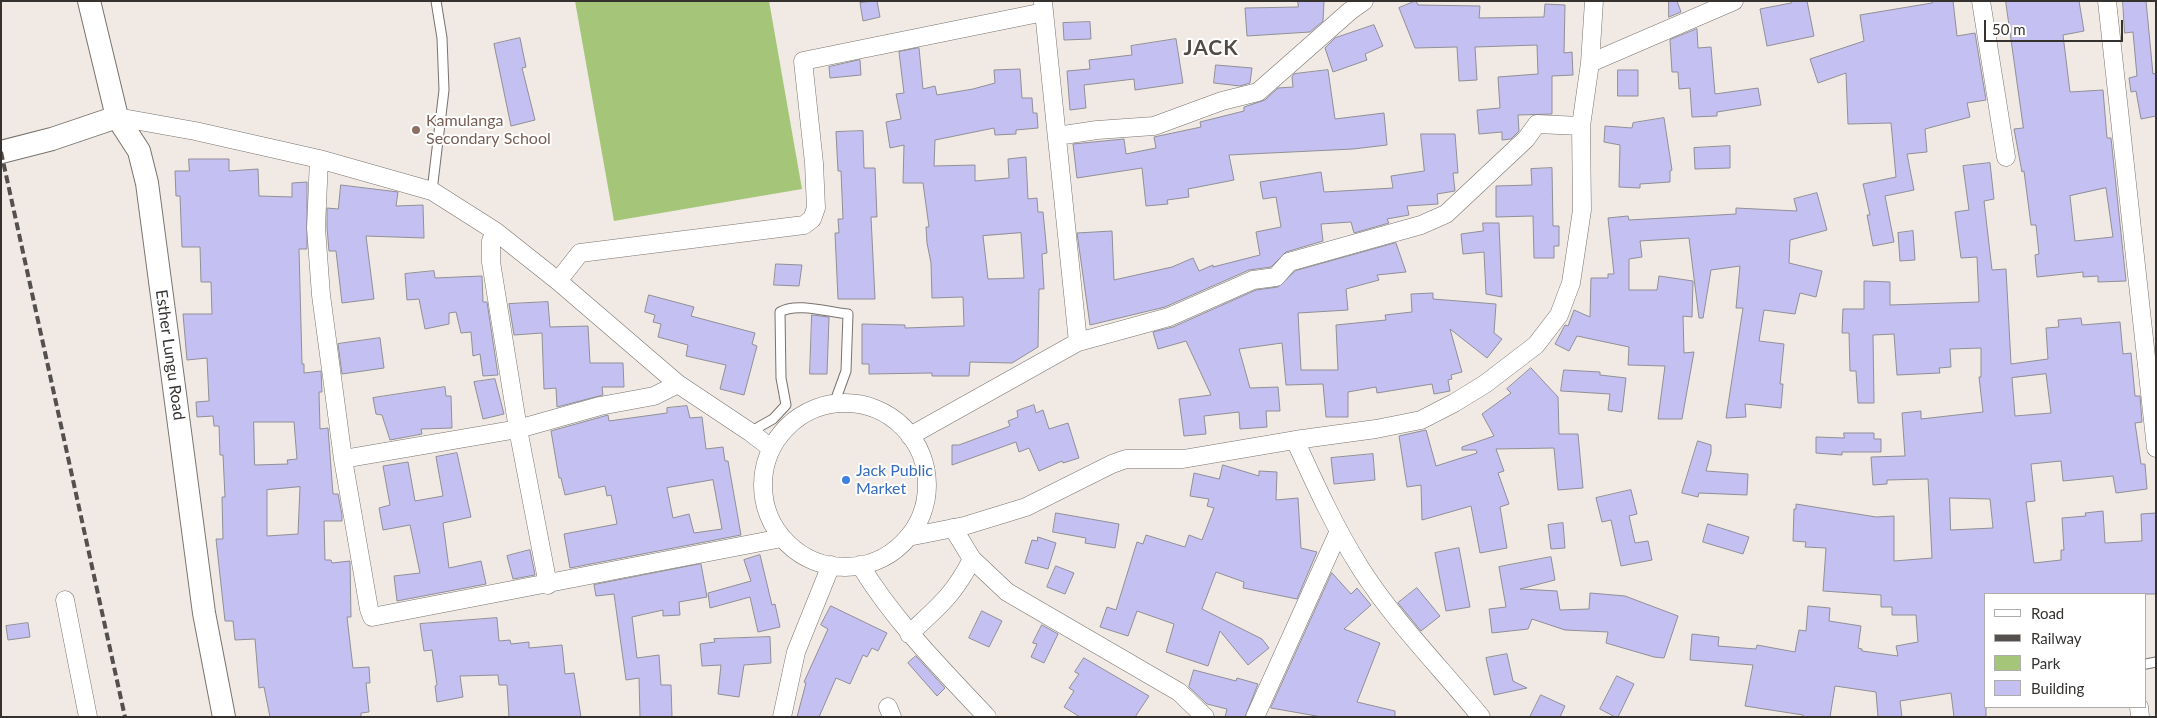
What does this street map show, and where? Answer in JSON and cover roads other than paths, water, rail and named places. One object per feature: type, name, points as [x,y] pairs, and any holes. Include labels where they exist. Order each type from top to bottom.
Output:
[{"type":"street","name":"Esther Lungu Road","points":[[89,1],[117,117],[138,151],[147,183],[204,613],[224,717]]},
{"type":"street","points":[[1057,136],[1097,130],[1154,126],[1222,101],[1258,92],[1350,11],[1364,1]]},
{"type":"street","points":[[908,537],[953,528],[1026,507],[1112,464],[1126,459],[1183,459],[1376,429],[1421,420],[1485,384],[1536,346],[1559,315],[1572,283],[1582,210],[1582,126],[1590,63],[1594,1]]},
{"type":"street","points":[[1590,63],[1734,1]]},
{"type":"street","points":[[1981,1],[2006,157]]},
{"type":"street","points":[[2106,1],[2148,292],[2156,448]]},
{"type":"street","points":[[558,280],[580,253],[804,224],[812,220],[816,208],[814,163],[803,61],[1044,7],[1078,342]]},
{"type":"street","points":[[1,152],[52,139],[117,117],[195,131],[319,159],[432,191],[495,231],[558,280],[678,384],[771,448]]},
{"type":"street","points":[[910,436],[1078,342],[1169,317],[1253,280],[1276,277],[1289,262],[1420,226],[1446,214],[1526,139],[1537,124],[1582,126]]},
{"type":"street","points":[[319,159],[316,228],[321,295],[343,459],[369,609],[372,617],[548,585],[782,538]]},
{"type":"street","points":[[495,231],[491,241],[491,262],[518,429],[548,585]]},
{"type":"street","points":[[343,459],[518,429],[600,406],[654,396],[678,384]]},
{"type":"street","points":[[850,403],[881,412],[895,420],[910,436],[924,462],[927,482],[922,517],[908,537],[895,550],[879,559],[860,564],[831,565],[804,556],[782,538],[771,522],[764,504],[762,485],[765,466],[771,448],[780,435],[804,414],[834,404],[850,403]]},
{"type":"street","points":[[1296,440],[1339,531],[1362,570],[1397,618],[1481,717]]},
{"type":"street","points":[[953,528],[972,559],[1007,592],[1179,692],[1205,717]]},
{"type":"street","points":[[1256,717],[1339,531]]},
{"type":"street","points":[[909,634],[949,598],[959,585],[972,559]]},
{"type":"street","points":[[860,564],[881,598],[909,634],[987,717]]},
{"type":"street","points":[[782,717],[796,652],[831,565]]},
{"type":"street","points":[[65,600],[88,717]]},
{"type":"lane","points":[[432,191],[444,90],[442,38],[436,1]]},
{"type":"lane","points":[[750,432],[773,419],[786,404],[781,378],[780,312],[787,307],[802,307],[848,314],[846,370],[834,404]]},
{"type":"railway","points":[[1,152],[125,717]]},
{"type":"place","name":"Kamulanga Secondary School","points":[[416,130]]},
{"type":"place","name":"Jack Public Market","points":[[846,480]]},
{"type":"district","name":"JACK","points":[[1211,48]]}]
